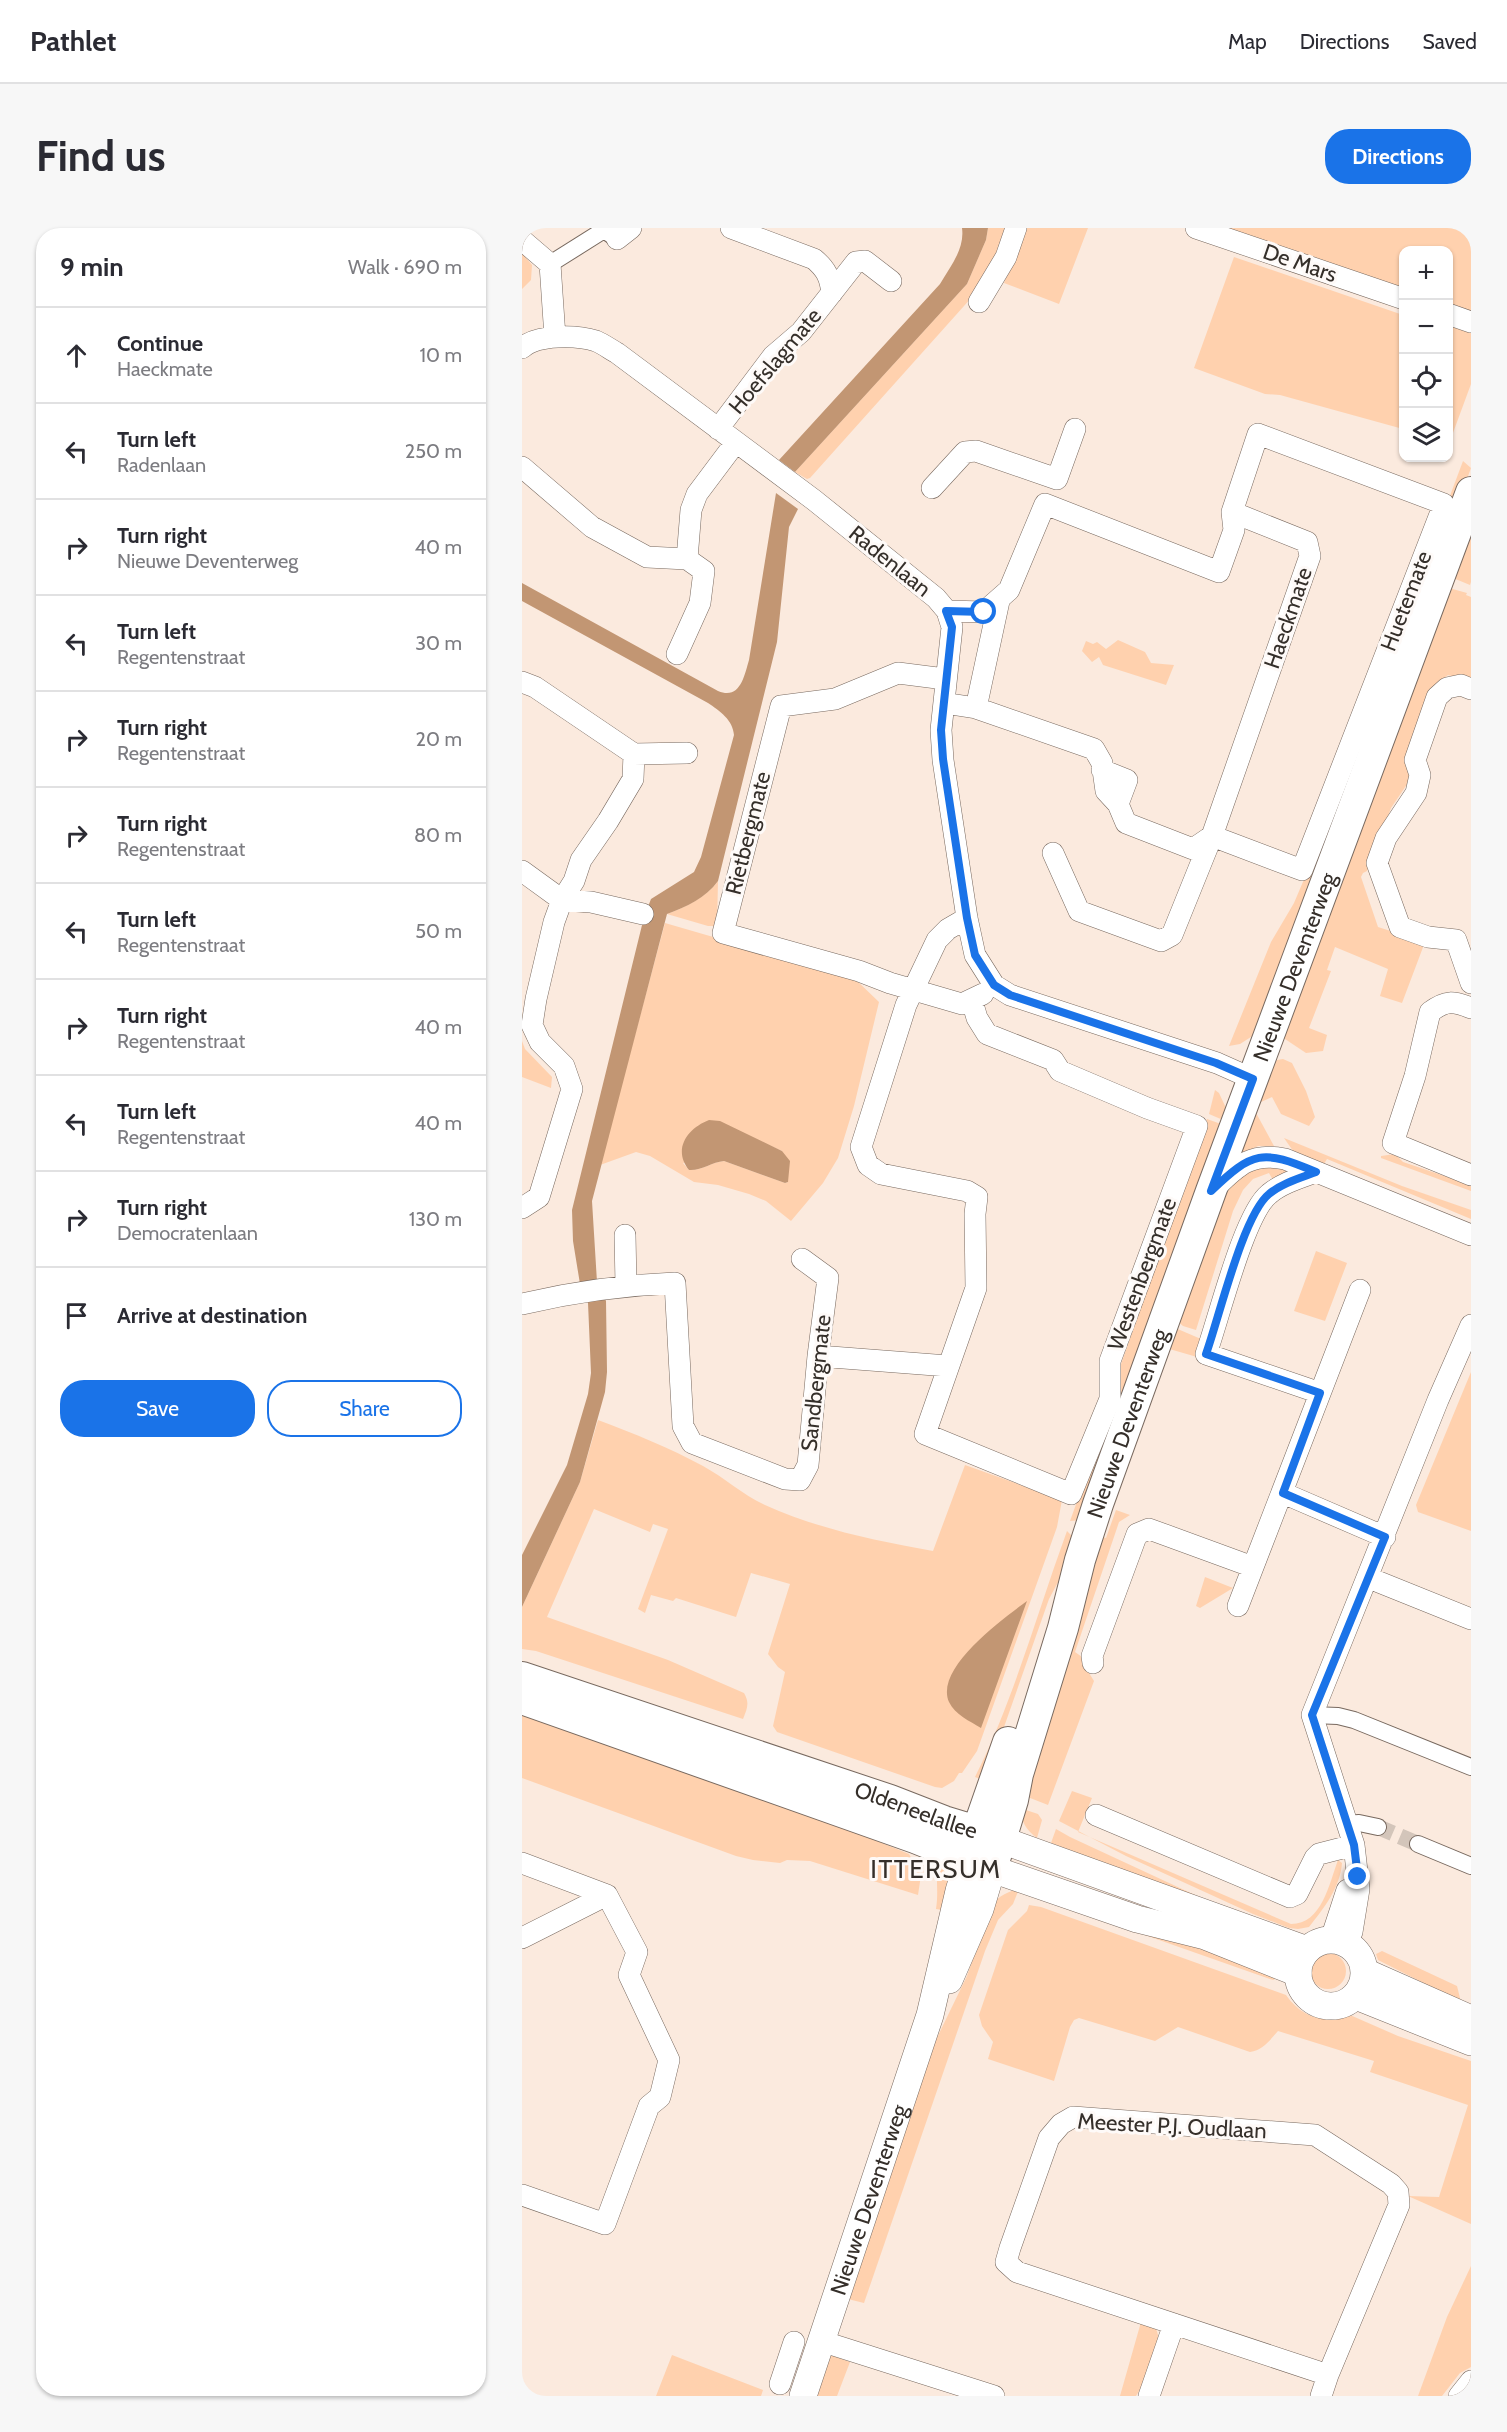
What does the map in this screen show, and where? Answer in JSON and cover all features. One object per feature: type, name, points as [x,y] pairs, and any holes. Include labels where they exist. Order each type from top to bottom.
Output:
[{"type":"main road","name":"Nieuwe Deventerweg","points":[[980,1864],[989,1835],[1013,1800],[1018,1774],[1098,1504],[1211,1191],[1467,502]]},
{"type":"main road","name":"Oldeneelallee","points":[[522,1677],[989,1835]]},
{"type":"main road","name":"Oldeneelallee","points":[[522,1699],[915,1838],[980,1864]]},
{"type":"street","name":"Hoefslagmate","points":[[731,228],[814,259],[824,268],[832,293]]},
{"type":"street","points":[[979,302],[1006,257],[1016,228]]},
{"type":"street","name":"De Mars","points":[[1196,228],[1399,297]]},
{"type":"street","points":[[550,264],[604,230],[624,234]]},
{"type":"street","points":[[522,240],[550,264],[555,337]]},
{"type":"street","name":"Hoefslagmate","points":[[718,429],[773,356],[801,332],[856,262],[865,261],[891,281]]},
{"type":"street","points":[[1453,315],[1471,322]]},
{"type":"street","points":[[524,343],[555,337],[578,337],[598,342],[617,353],[736,441],[697,494],[691,510],[687,559]]},
{"type":"street","points":[[946,611],[984,612],[1010,590],[1057,479],[1075,429]]},
{"type":"street","name":"Huetemate","points":[[1212,836],[1302,870],[1444,504],[1258,434],[1232,512]]},
{"type":"street","name":"Radenlaan","points":[[736,441],[936,598],[946,611],[952,627],[941,730],[943,759],[967,918],[975,955],[994,985]]},
{"type":"street","points":[[932,488],[965,452],[976,451],[1057,479]]},
{"type":"street","points":[[522,467],[592,527],[647,557],[687,559],[704,571],[700,603],[677,654]]},
{"type":"street","points":[[1046,504],[1219,572],[1234,530],[1232,512]]},
{"type":"street","name":"Haeckmate","points":[[1053,853],[1079,910],[1161,941],[1172,935],[1212,836],[1310,556],[1307,542],[1232,512]]},
{"type":"street","points":[[976,708],[999,601]]},
{"type":"street","name":"Rietbergmate","points":[[913,988],[723,933],[781,706],[835,699],[898,673],[945,679]]},
{"type":"street","points":[[522,682],[535,687],[634,754],[687,753]]},
{"type":"street","points":[[1471,689],[1461,685],[1447,688],[1437,697],[1415,760],[1420,775],[1416,793],[1386,838],[1377,863],[1400,927],[1428,937],[1456,940],[1471,983]]},
{"type":"street","points":[[944,703],[976,708],[1094,749],[1102,763],[1106,791],[1118,804],[1126,823],[1193,849],[1212,836]]},
{"type":"street","points":[[522,1208],[538,1197],[572,1089],[564,1066],[540,1042],[532,1025],[529,997],[562,900],[574,881],[581,860],[633,779],[634,754]]},
{"type":"street","points":[[522,871],[562,900],[591,902],[643,914]]},
{"type":"street","points":[[967,918],[948,929],[937,940],[913,988],[962,1004],[972,1001],[994,985],[1010,995],[1216,1063],[1253,1079]]},
{"type":"street","name":"Westenbergmate","points":[[913,988],[861,1147],[868,1164],[881,1174],[967,1191],[977,1197],[975,1214],[976,1288],[926,1434],[1071,1494],[1110,1400],[1110,1361],[1197,1126],[1147,1108],[1060,1071],[1053,1060],[987,1034],[977,1018],[972,1001]]},
{"type":"street","points":[[1471,1007],[1454,1002],[1438,1006],[1430,1012],[1415,1076],[1393,1143],[1471,1175]]},
{"type":"street","points":[[1211,1191],[1248,1160],[1268,1155],[1285,1159],[1471,1235]]},
{"type":"street","points":[[1316,1172],[1277,1188],[1258,1205],[1248,1226],[1206,1354],[1320,1393]]},
{"type":"street","points":[[616,1286],[625,1235]]},
{"type":"street","name":"Sandbergmate","points":[[522,1304],[616,1286],[675,1283],[682,1426],[692,1443],[784,1479],[800,1480],[808,1465],[828,1278],[802,1260]]},
{"type":"street","points":[[1238,1606],[1360,1290]]},
{"type":"street","points":[[1321,1951],[1359,1954],[1361,1984],[1347,2002],[1336,2006],[1325,2006],[1306,1994],[1300,1984],[1321,1951],[1352,1932],[1359,1889],[1347,1824],[1312,1715],[1369,1578],[1438,1400],[1471,1325]]},
{"type":"street","points":[[818,1356],[948,1366]]},
{"type":"street","points":[[1283,1493],[1385,1537]]},
{"type":"street","points":[[1093,1663],[1092,1656],[1137,1534],[1149,1529],[1253,1567]]},
{"type":"street","points":[[1369,1578],[1471,1619]]},
{"type":"street","points":[[1312,1715],[1338,1716],[1354,1720],[1471,1767]]},
{"type":"street","points":[[1096,1815],[1290,1897],[1298,1894],[1319,1854],[1354,1854]]},
{"type":"street","points":[[1347,1824],[1359,1823],[1378,1827]]},
{"type":"street","name":"Oldeneelallee","points":[[989,1835],[1321,1951]]},
{"type":"street","points":[[1418,1844],[1471,1866]]},
{"type":"street","points":[[522,1863],[607,1895],[637,1952],[629,1976],[669,2060],[660,2097],[649,2106],[604,2224],[522,2195]]},
{"type":"street","name":"Oldeneelallee","points":[[980,1864],[1137,1919],[1206,1936],[1321,1951]]},
{"type":"street","name":"Nieuwe Deventerweg","points":[[791,2390],[821,2341],[930,2015],[959,1960],[980,1908],[980,1864]]},
{"type":"street","points":[[522,1938],[607,1895]]},
{"type":"street","points":[[1361,1984],[1471,2019]]},
{"type":"street","points":[[1361,1984],[1471,2042]]},
{"type":"street","name":"Meester P.J. Oudlaan","points":[[1321,2396],[1399,2205],[1398,2192],[1391,2184],[1315,2136],[1073,2116],[1061,2124],[1050,2138],[1006,2262],[1017,2272],[1328,2375]]},
{"type":"street","points":[[1149,2396],[1174,2324]]},
{"type":"street","points":[[821,2341],[994,2396]]},
{"type":"street","name":"Nieuwe Deventerweg","points":[[791,2390],[794,2342]]},
{"type":"street","points":[[1459,2396],[1471,2381]]},
{"type":"shaded area","points":[[962,228],[988,228],[986,240],[967,284],[795,472],[779,460],[940,284],[959,250]]},
{"type":"shaded area","points":[[988,228],[1011,228],[981,287],[810,478],[807,479],[795,472],[967,284],[986,240]]},
{"type":"shaded area","points":[[1027,228],[1088,228],[1059,304],[1004,283]]},
{"type":"shaded area","points":[[1217,228],[1471,228],[1471,315],[1453,309],[1453,246],[1399,246],[1399,291]]},
{"type":"shaded area","points":[[522,253],[532,265],[531,280],[522,289]]},
{"type":"shaded area","points":[[1234,257],[1399,314],[1399,428],[1280,395],[1265,394],[1194,368]]},
{"type":"shaded area","points":[[1453,325],[1471,331],[1471,384],[1453,433]]},
{"type":"shaded area","points":[[1463,461],[1471,468],[1254,1035],[1240,1044],[1229,1046],[1271,942],[1294,903],[1322,837]]},
{"type":"shaded area","points":[[776,493],[798,509],[789,527],[777,642],[718,881],[702,897],[667,914],[592,1201],[597,1282],[606,1301],[605,1392],[580,1482],[522,1607],[522,1555],[567,1465],[588,1394],[591,1373],[588,1303],[580,1284],[573,1241],[572,1210],[644,917],[651,899],[694,872],[701,857],[734,735],[728,720],[708,703],[522,601],[522,583],[718,691],[731,692],[740,685],[749,660]]},
{"type":"shaded area","points":[[1471,522],[1471,582],[1470,585],[1453,578]]},
{"type":"shaded area","points":[[1449,588],[1467,593],[1466,595],[1471,597],[1471,682],[1448,675],[1434,687],[1412,777],[1391,808],[1367,871],[1361,877],[1378,927],[1425,942],[1402,1003],[1380,996],[1388,969],[1335,947],[1327,970],[1331,971],[1309,1028],[1327,1035],[1323,1051],[1306,1053],[1282,1037]]},
{"type":"shaded area","points":[[1118,640],[1145,652],[1151,663],[1174,665],[1166,685],[1103,665],[1099,657],[1092,662],[1082,651],[1086,641],[1093,644],[1097,642],[1106,649]]},
{"type":"shaded area","points":[[718,881],[717,926],[708,926],[667,914],[695,901]]},
{"type":"shaded area","points":[[665,923],[854,978],[879,1002],[854,1106],[838,1158],[823,1183],[791,1221],[766,1201],[718,1185],[694,1182],[650,1156],[636,1152],[600,1165]],"holes":[[[755,1139],[782,1151],[788,1182],[785,1183],[724,1161],[693,1170],[689,1170],[683,1163]]]},
{"type":"shaded area","points":[[522,1041],[525,1049],[552,1077],[551,1088],[522,1077]]},
{"type":"shaded area","points":[[1283,1059],[1292,1063],[1306,1091],[1315,1117],[1309,1126],[1281,1114],[1272,1097],[1261,1102],[1263,1085],[1268,1074],[1277,1060]]},
{"type":"shaded area","points":[[1215,1090],[1219,1093],[1226,1108],[1223,1120],[1209,1114]]},
{"type":"shaded area","points":[[1255,1111],[1274,1146],[1258,1146],[1239,1155]]},
{"type":"shaded area","points":[[1207,1119],[1221,1124],[1082,1520],[1070,1521],[1115,1396],[1120,1367]]},
{"type":"shaded area","points":[[709,1120],[720,1121],[782,1151],[790,1161],[788,1182],[785,1183],[724,1161],[689,1170],[684,1162],[682,1147],[695,1128]]},
{"type":"shaded area","points":[[1284,1138],[1402,1186],[1471,1210],[1471,1219],[1327,1159],[1324,1164],[1298,1158]]},
{"type":"shaded area","points":[[1395,1154],[1403,1162],[1471,1185],[1471,1191],[1381,1158],[1381,1156]]},
{"type":"shaded area","points":[[1264,1164],[1290,1170],[1274,1182],[1269,1173],[1253,1179],[1243,1190],[1233,1211],[1196,1330],[1183,1326],[1176,1320],[1221,1197],[1235,1180]]},
{"type":"shaded area","points":[[1316,1251],[1347,1263],[1325,1321],[1294,1311]]},
{"type":"shaded area","points":[[1173,1327],[1201,1339],[1197,1357],[1166,1348]]},
{"type":"shaded area","points":[[1471,1372],[1471,1531],[1418,1512],[1416,1505]]},
{"type":"shaded area","points":[[598,1420],[690,1459],[757,1501],[785,1513],[848,1533],[933,1551],[965,1465],[1062,1500],[1057,1527],[977,1751],[962,1773],[942,1788],[935,1787],[777,1732],[773,1726],[785,1672],[768,1654],[790,1584],[751,1573],[736,1617],[676,1598],[673,1601],[651,1595],[645,1613],[638,1609],[668,1529],[653,1524],[650,1532],[594,1509],[547,1617],[668,1660],[744,1693],[747,1709],[743,1719],[536,1651],[522,1649],[522,1607],[580,1482]]},
{"type":"shaded area","points":[[1116,1510],[1130,1515],[1119,1522],[1075,1652],[1085,1659],[1084,1665],[1094,1681],[1048,1805],[1025,1796],[1097,1535],[1106,1538]]},
{"type":"shaded area","points":[[1067,1531],[1076,1540],[1071,1558],[1049,1599],[985,1781],[975,1777],[1002,1717]]},
{"type":"shaded area","points":[[1205,1577],[1233,1588],[1200,1608],[1196,1606]]},
{"type":"shaded area","points":[[1027,1601],[981,1728],[959,1714],[949,1702],[947,1689],[952,1674],[961,1660],[988,1631]]},
{"type":"shaded area","points":[[522,1708],[843,1827],[909,1854],[921,1875],[918,1895],[810,1861],[787,1860],[780,1863],[736,1856],[522,1778]]},
{"type":"shaded area","points":[[1072,1791],[1092,1798],[1078,1831],[1059,1821]]},
{"type":"shaded area","points":[[1020,1808],[1038,1814],[1042,1820],[1037,1838],[1025,1825]]},
{"type":"shaded area","points":[[1056,1829],[1070,1837],[1223,1908],[1051,1843]]},
{"type":"shaded area","points":[[1090,1837],[1291,1924],[1302,1922],[1317,1910],[1323,1901],[1338,1860],[1342,1863],[1341,1872],[1326,1905],[1309,1927],[1289,1928],[1126,1856]]},
{"type":"shaded area","points":[[938,1855],[952,1872],[948,1911],[936,1909]]},
{"type":"shaded area","points":[[1019,1889],[1013,1904],[998,1920],[985,1951],[864,2303],[844,2298],[932,2048],[967,1976],[989,1911],[1001,1896]]},
{"type":"shaded area","points":[[1029,1905],[1041,1907],[1286,1995],[1299,2009],[1314,2017],[1331,2019],[1350,2015],[1398,2036],[1471,2061],[1471,2224],[1408,2196],[1439,2197],[1468,2105],[1370,2072],[1374,2061],[1278,2031],[1262,2047],[1250,2052],[1178,2027],[1155,2041],[1079,2018],[1074,2020],[1070,2027],[1054,2081],[988,2059],[993,2042],[982,2026],[979,2015],[1008,1930],[1027,1911]]},
{"type":"shaded area","points":[[1125,1928],[1185,1937],[1279,1977],[1273,1980]]},
{"type":"shaded area","points":[[1382,1951],[1457,1986],[1461,2002],[1378,1960],[1376,1954]]},
{"type":"shaded area","points":[[1328,1953],[1340,1959],[1346,1971],[1340,1983],[1328,1989],[1316,1983],[1310,1971],[1316,1959]]},
{"type":"shaded area","points":[[1471,2266],[1471,2367],[1460,2373],[1442,2396],[1418,2396],[1447,2317]]},
{"type":"shaded area","points":[[1141,2322],[1156,2329],[1158,2345],[1156,2354],[1149,2373],[1136,2396],[1120,2396]]},
{"type":"shaded area","points":[[672,2355],[763,2390],[761,2396],[656,2396]]},
{"type":"shaded area","points":[[831,2355],[850,2362],[837,2396],[812,2396]]},
{"type":"tunnel","points":[[1378,1827],[1418,1844]]},
{"type":"district","name":"ITTERSUM","points":[[936,1869]]},
{"type":"route","points":[[984,612],[946,611],[952,627],[941,730],[943,759],[967,918],[975,955],[994,985],[1010,995],[1216,1063],[1253,1079],[1211,1191],[1248,1160],[1268,1155],[1285,1159],[1316,1172],[1277,1188],[1258,1205],[1248,1226],[1206,1354],[1320,1393],[1283,1493],[1385,1537],[1312,1715],[1354,1845],[1354,1863],[1358,1877]]}]
